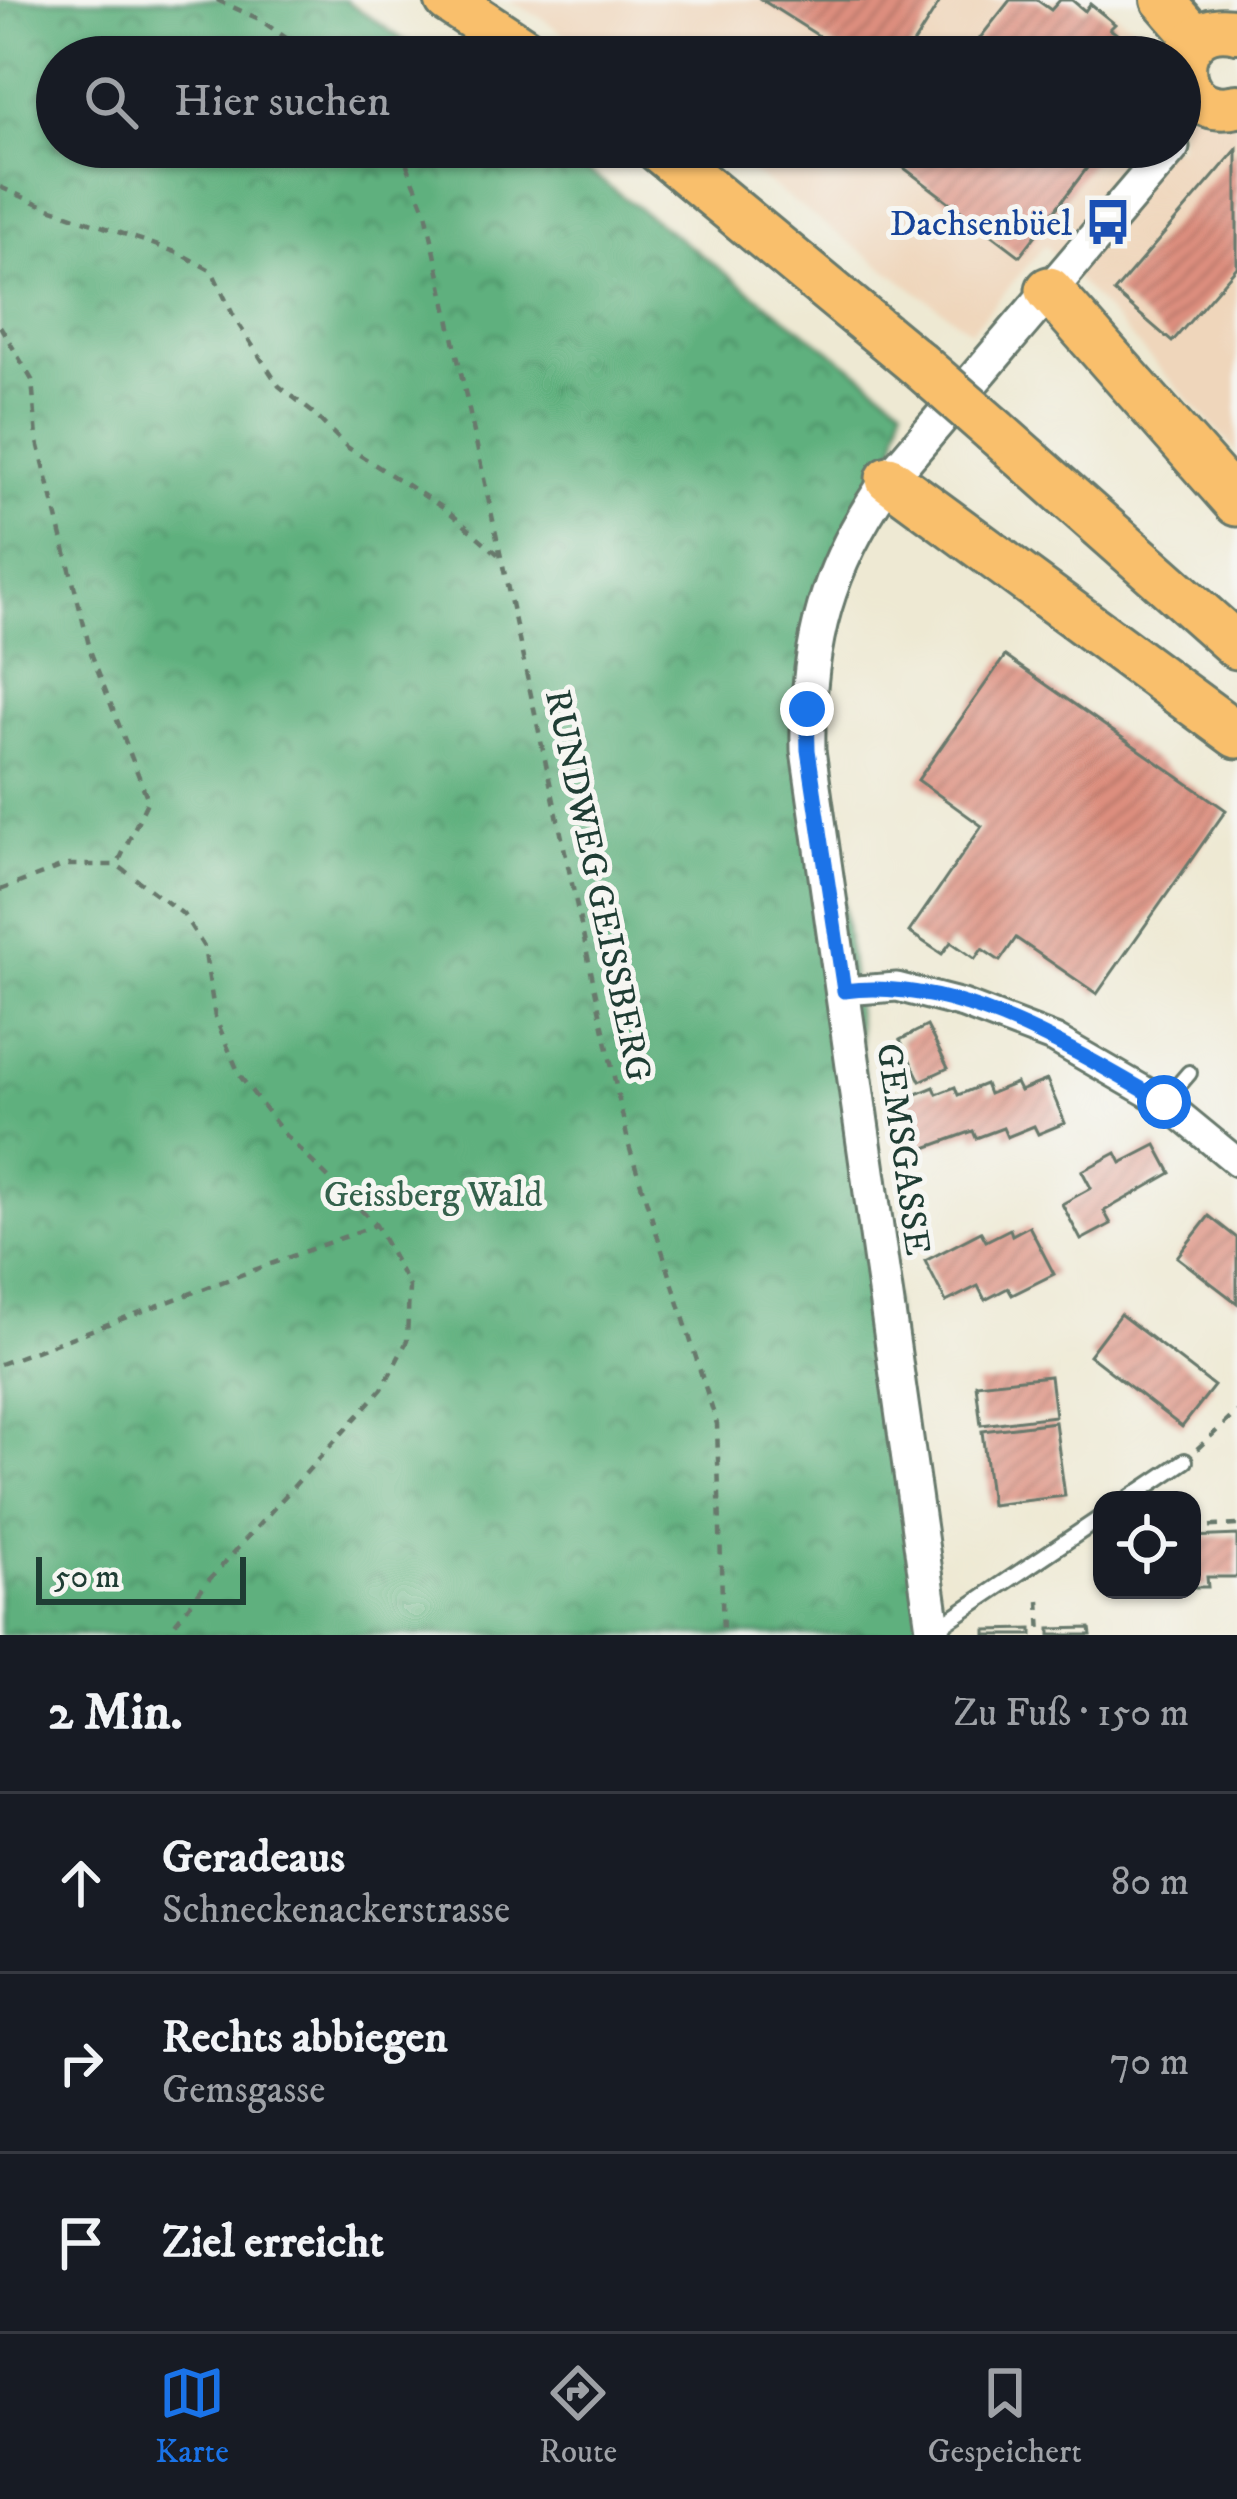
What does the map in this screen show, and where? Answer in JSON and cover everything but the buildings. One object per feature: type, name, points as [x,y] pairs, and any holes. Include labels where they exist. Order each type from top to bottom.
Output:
[{"type":"highway","points":[[448,0],[502,36]]},
{"type":"highway","points":[[683,168],[925,353]]},
{"type":"highway","points":[[706,168],[1237,612]]},
{"type":"highway","points":[[1049,290],[1237,503]]},
{"type":"highway","points":[[1005,421],[1237,646]]},
{"type":"highway","points":[[889,479],[1237,734]]},
{"type":"main road","points":[[1162,0],[1217,34]]},
{"type":"street","name":"GEMSGASSE","points":[[934,1633],[808,750],[813,662],[824,609],[860,520],[889,479],[1154,168]]},
{"type":"street","points":[[844,991],[897,988],[962,1004],[1055,1039],[1164,1102],[1237,1162]]},
{"type":"lane","points":[[1164,1102],[1189,1072]]},
{"type":"lane","points":[[1140,1491],[1185,1461]]},
{"type":"lane","points":[[934,1633],[1093,1523]]},
{"type":"path","points":[[217,0],[282,36]]},
{"type":"path","name":"RUNDWEG GEISSBERG","points":[[408,168],[426,212],[629,1146],[717,1424],[723,1635]]},
{"type":"path","points":[[0,187],[181,254],[212,271],[235,320],[279,386],[347,447],[448,511],[500,556]]},
{"type":"path","points":[[0,326],[32,380],[37,438],[91,653],[148,800],[117,865]]},
{"type":"path","points":[[0,890],[66,865],[117,865],[183,914],[204,946],[215,1017],[240,1076],[285,1136],[376,1225],[409,1287],[407,1341],[382,1389],[208,1581],[166,1635]]},
{"type":"path","points":[[0,1364],[376,1225]]},
{"type":"path","points":[[1185,1461],[1237,1412]]},
{"type":"path","points":[[1201,1527],[1237,1526]]},
{"type":"path","points":[[1039,1600],[1040,1635]]},
{"type":"shaded area","points":[[509,0],[1094,0],[1150,36],[566,36]]},
{"type":"shaded area","points":[[1201,76],[1237,110],[1237,452],[1045,245],[971,331],[747,168],[1201,168]]},
{"type":"green space","name":"Geissberg Wald","points":[[0,0],[345,0],[397,36],[36,36],[36,168],[584,168],[903,405],[889,479],[813,662],[934,1635],[0,1635]]},
{"type":"place","name":"Dachsenbüel","points":[[1108,222]]},
{"type":"route","points":[[807,709],[808,750],[844,991],[897,988],[962,1004],[1055,1039],[1164,1102]]}]
